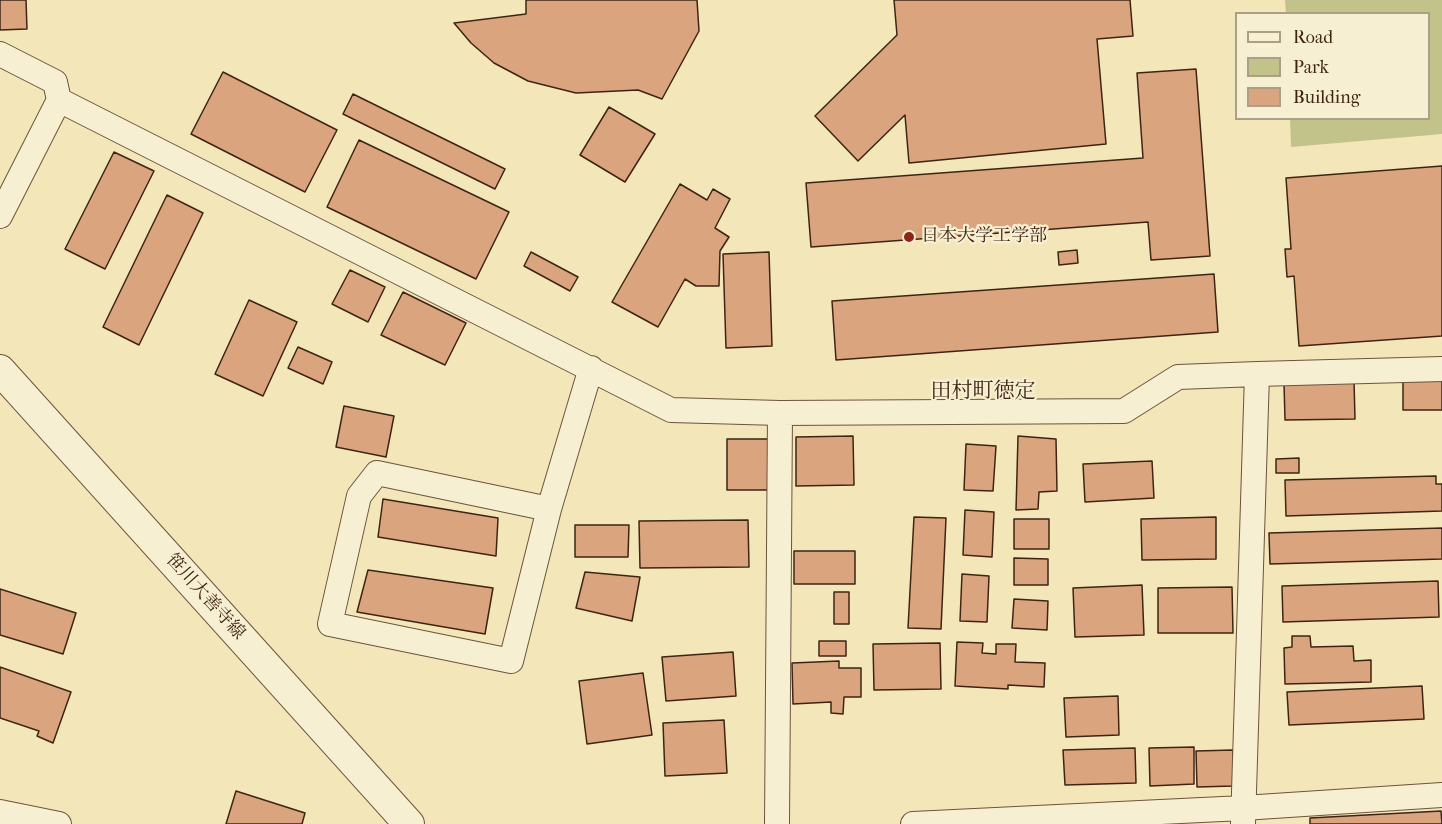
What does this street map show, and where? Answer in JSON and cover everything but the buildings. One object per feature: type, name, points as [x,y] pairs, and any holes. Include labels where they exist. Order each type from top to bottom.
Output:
[{"type":"street","points":[[0,54],[55,82],[59,100],[0,216]]},
{"type":"street","points":[[59,100],[671,410],[780,413],[1124,411],[1178,377],[1442,369]]},
{"type":"street","points":[[549,509],[377,473],[358,496],[330,624],[511,661],[549,509],[591,368]]},
{"type":"street","name":"笹川大善寺線","points":[[0,370],[409,824]]},
{"type":"street","points":[[1243,816],[1257,374]]},
{"type":"street","points":[[777,824],[780,413]]},
{"type":"street","points":[[913,824],[1243,816],[1442,795]]},
{"type":"street","points":[[0,812],[59,824]]},
{"type":"green space","points":[[1285,0],[1442,0],[1442,134],[1291,147],[1290,120],[1430,120],[1430,12],[1286,12]]},
{"type":"place","name":"日本大学工学部","points":[[909,237]]},
{"type":"district","name":"田村町徳定","points":[[983,392]]}]
